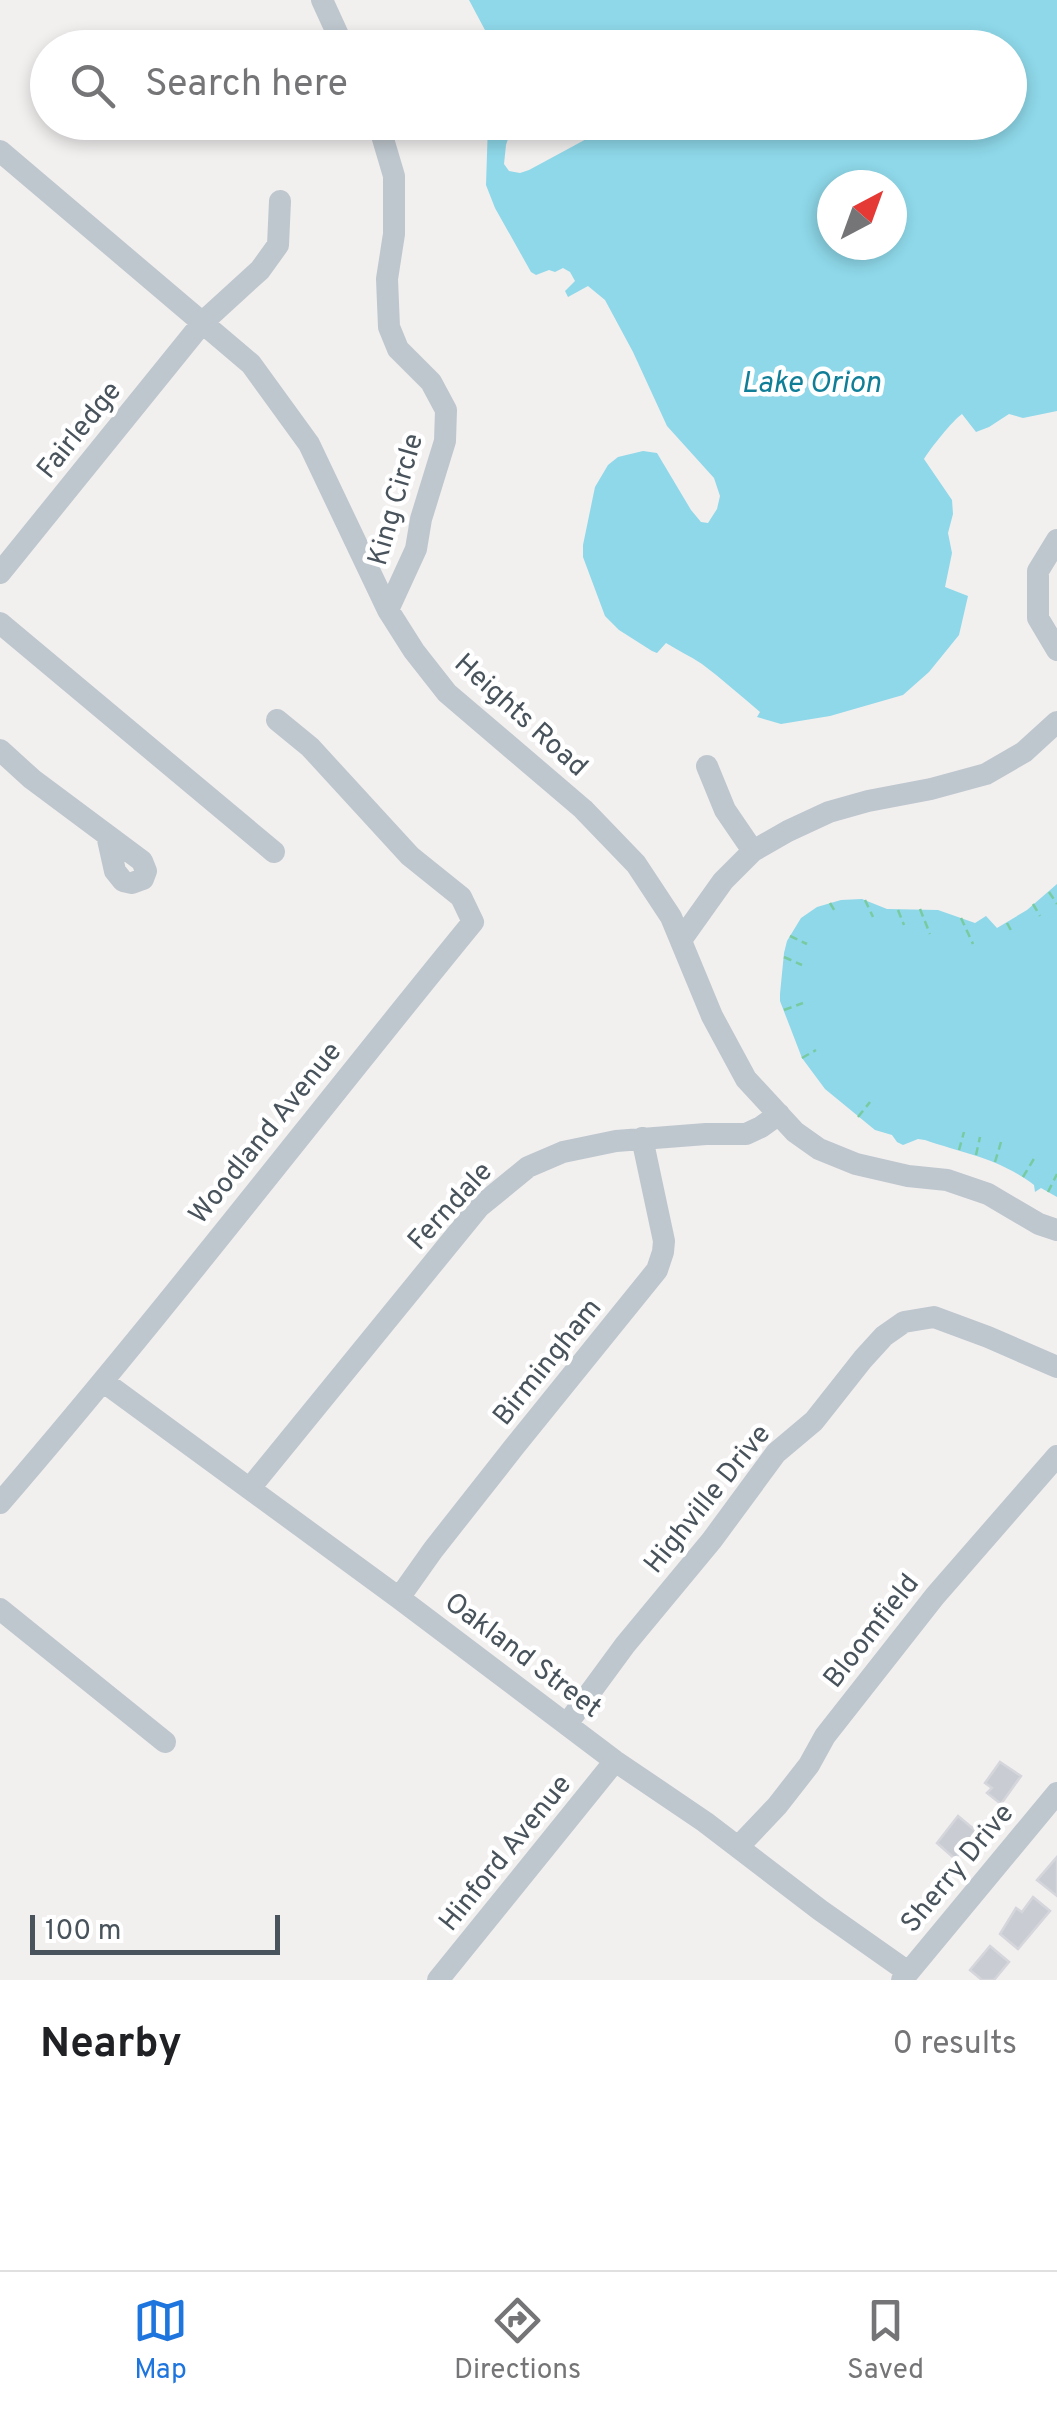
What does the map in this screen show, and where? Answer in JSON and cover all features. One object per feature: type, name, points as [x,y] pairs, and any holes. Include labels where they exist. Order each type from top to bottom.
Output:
[{"type":"street","points":[[322,0],[336,30]]},
{"type":"street","name":"King Circle","points":[[383,140],[394,176],[394,234],[387,279],[389,327],[398,349],[431,382],[446,410],[445,441],[434,470],[416,549],[388,610]]},
{"type":"street","name":"Heights Road","points":[[0,151],[251,364],[309,444],[388,610],[414,651],[448,692],[582,809],[636,864],[660,898],[712,1016],[746,1079],[778,1114],[820,1149],[856,1164],[960,1184],[1057,1230]]},
{"type":"street","name":"Fairledge","points":[[0,573],[203,322],[260,270],[278,245],[280,201]]},
{"type":"street","points":[[1057,540],[1038,571],[1038,618],[1057,650]]},
{"type":"street","points":[[0,623],[274,852]]},
{"type":"street","name":"Woodland Avenue","points":[[0,1503],[104,1382],[472,922],[461,898],[410,856],[310,747],[277,720]]},
{"type":"street","points":[[681,940],[723,881],[753,851],[788,830],[868,801],[986,774],[1024,752],[1057,722]]},
{"type":"street","points":[[0,750],[106,835]]},
{"type":"street","points":[[707,766],[725,810],[753,851]]},
{"type":"street","name":"Ferndale","points":[[250,1488],[479,1207],[528,1167],[564,1152],[642,1138],[746,1134],[778,1114]]},
{"type":"street","name":"Birmingham","points":[[400,1598],[514,1447],[658,1270],[664,1241],[642,1138]]},
{"type":"street","name":"Highville Drive","points":[[566,1724],[776,1453],[814,1421],[884,1336],[904,1322],[934,1316],[1057,1366]]},
{"type":"street","name":"Oakland Street","points":[[104,1382],[738,1847],[905,1976]]},
{"type":"street","name":"Bloomfield","points":[[738,1847],[777,1806],[809,1765],[825,1736],[935,1596],[1057,1456]]},
{"type":"street","points":[[0,1609],[165,1742]]},
{"type":"street","name":"Hinford Avenue","points":[[438,1980],[616,1761]]},
{"type":"street","name":"Sherry Drive","points":[[905,1976],[1057,1794]]},
{"type":"path","points":[[1048,892],[1057,904]]},
{"type":"path","points":[[865,900],[873,917]]},
{"type":"path","points":[[830,903],[836,913]]},
{"type":"path","points":[[1033,904],[1040,916]]},
{"type":"path","points":[[920,909],[930,934]]},
{"type":"path","points":[[898,910],[904,925]]},
{"type":"path","points":[[960,918],[973,944]]},
{"type":"path","points":[[1007,924],[1013,934]]},
{"type":"path","points":[[790,936],[807,944]]},
{"type":"path","points":[[784,957],[802,965]]},
{"type":"path","points":[[784,1010],[804,1003]]},
{"type":"path","points":[[802,1058],[816,1050]]},
{"type":"path","points":[[858,1117],[870,1102]]},
{"type":"path","points":[[959,1150],[964,1132]]},
{"type":"path","points":[[976,1155],[980,1137]]},
{"type":"path","points":[[996,1162],[1001,1142]]},
{"type":"path","points":[[1024,1178],[1035,1157]]},
{"type":"path","points":[[1048,1192],[1057,1174]]},
{"type":"water","name":"Lake Orion","points":[[469,0],[1057,0],[1057,411],[1023,418],[1009,414],[976,432],[962,414],[924,459],[952,500],[948,533],[952,553],[945,587],[968,596],[959,635],[929,672],[903,695],[830,716],[781,724],[757,717],[760,712],[697,661],[666,643],[657,653],[652,651],[605,616],[583,557],[583,545],[595,487],[608,465],[618,457],[643,451],[657,453],[701,522],[708,523],[720,496],[714,478],[667,426],[605,300],[588,286],[568,297],[565,291],[575,281],[563,268],[536,275],[531,272],[486,185],[487,140],[508,140],[504,164],[509,171],[520,173],[585,140],[1027,140],[1027,30],[485,30]]},
{"type":"water","points":[[1057,884],[1057,1197],[1041,1188],[1035,1192],[1034,1185],[1021,1176],[981,1158],[925,1140],[903,1145],[892,1135],[875,1130],[825,1089],[802,1058],[780,994],[787,941],[801,918],[817,907],[862,899],[887,909],[938,910],[975,923],[986,916],[997,928],[1027,910]]},
{"type":"building","points":[[1000,1762],[1021,1776],[1001,1804],[987,1793],[992,1788],[985,1783]]},
{"type":"building","points":[[958,1816],[976,1831],[955,1859],[937,1843]]},
{"type":"building","points":[[1057,1857],[1057,1896],[1037,1880]]},
{"type":"building","points":[[1033,1897],[1050,1911],[1018,1949],[1000,1934],[1016,1908],[1022,1912]]},
{"type":"building","points":[[990,1946],[1009,1962],[994,1980],[982,1980],[970,1970]]}]
